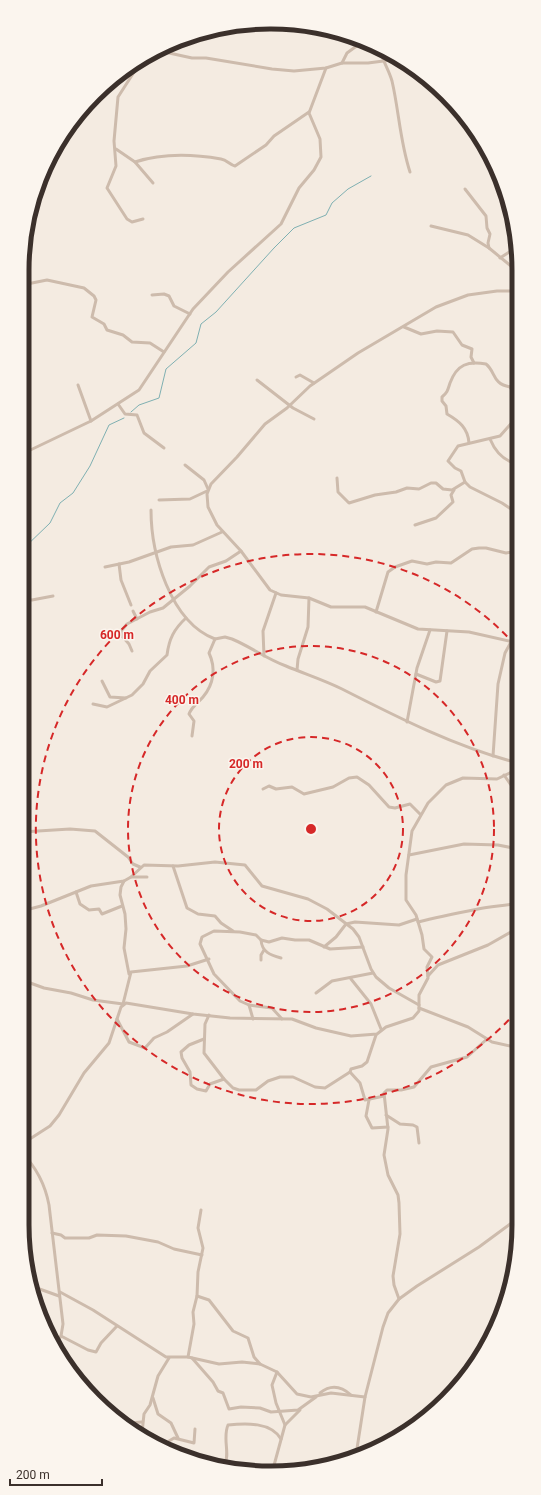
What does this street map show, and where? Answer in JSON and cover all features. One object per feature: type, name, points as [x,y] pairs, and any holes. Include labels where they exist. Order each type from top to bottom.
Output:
[{"type":"street","points":[[342,63],[348,53],[358,45]]},
{"type":"street","points":[[167,53],[192,58],[206,58],[272,69],[294,71],[326,68],[342,63],[389,60]]},
{"type":"street","points":[[381,56],[391,80],[402,149],[410,172]]},
{"type":"street","points":[[135,162],[155,156],[180,155],[221,159],[235,166],[266,145],[274,136],[309,112],[326,68]]},
{"type":"street","points":[[135,71],[118,97],[114,141],[116,149],[116,166],[107,184],[108,191],[127,219],[132,222],[143,219]]},
{"type":"street","points":[[29,450],[91,422],[144,385],[190,314],[228,272],[250,254],[281,224],[299,188],[319,162],[321,152],[320,139],[309,112]]},
{"type":"street","points":[[116,149],[135,162],[153,184]]},
{"type":"street","points":[[465,189],[486,216],[487,228],[490,234],[488,243],[489,248]]},
{"type":"street","points":[[431,226],[466,234],[489,248],[512,267]]},
{"type":"street","points":[[500,258],[511,251]]},
{"type":"street","points":[[29,284],[47,280],[84,288],[94,296],[96,300],[92,317],[104,324],[107,330],[123,335],[132,342],[150,343],[164,352]]},
{"type":"street","points":[[159,500],[190,499],[208,490],[261,428],[290,405],[314,383],[432,309],[466,296],[497,291],[512,291]]},
{"type":"street","points":[[152,295],[164,294],[169,296],[174,306],[190,314]]},
{"type":"street","points":[[404,326],[420,334],[437,331],[453,332],[462,345],[472,349],[471,357],[474,363]]},
{"type":"street","points":[[469,443],[465,428],[458,420],[447,414],[446,406],[442,402],[442,398],[449,390],[450,384],[459,368],[465,364],[474,363],[488,366],[494,378],[505,386],[510,387],[512,390]]},
{"type":"street","points":[[296,377],[300,375],[314,383]]},
{"type":"street","points":[[257,380],[290,405],[314,419]]},
{"type":"street","points":[[78,385],[91,422]]},
{"type":"street","points":[[118,404],[125,414],[137,415],[144,433],[164,448]]},
{"type":"street","points":[[512,423],[502,434],[490,439],[458,446],[448,459],[451,465],[462,473],[465,482],[479,493],[502,503],[512,510]]},
{"type":"street","points":[[490,439],[497,452],[512,463]]},
{"type":"street","points":[[185,465],[204,480],[208,490],[207,503],[210,512],[222,532],[241,551],[267,588],[276,593],[309,598],[329,606],[360,606],[412,627],[430,630],[469,632],[511,642],[506,653],[498,684],[493,756]]},
{"type":"street","points":[[336,478],[338,492],[348,503],[354,503],[375,495],[396,492],[407,488],[419,489],[431,483],[436,483],[444,489],[454,490]]},
{"type":"street","points":[[415,525],[439,516],[453,502],[451,495],[454,490],[465,482]]},
{"type":"street","points":[[151,510],[155,552],[174,600],[186,618],[198,629],[215,639],[226,637],[264,656],[343,690],[407,722],[453,742],[512,761]]},
{"type":"street","points":[[105,567],[174,547],[193,545],[222,532]]},
{"type":"street","points":[[376,612],[388,572],[395,567],[412,561],[426,564],[436,562],[451,563],[460,559],[472,549],[479,548],[486,548],[506,553],[512,552]]},
{"type":"street","points":[[132,651],[121,632],[127,624],[151,611],[161,610],[174,600],[209,567],[226,561],[241,551]]},
{"type":"street","points":[[119,564],[121,580],[131,605]]},
{"type":"street","points":[[264,656],[263,631],[276,593]]},
{"type":"street","points":[[29,600],[52,596]]},
{"type":"street","points":[[297,670],[298,659],[308,627],[309,598]]},
{"type":"street","points":[[133,611],[137,619]]},
{"type":"street","points":[[93,704],[107,708],[128,698],[139,690],[150,671],[165,657],[167,645],[174,631],[186,618]]},
{"type":"street","points":[[407,722],[416,674],[430,630]]},
{"type":"street","points":[[416,674],[436,682],[440,682],[447,631]]},
{"type":"street","points":[[192,736],[194,722],[189,714],[193,707],[204,697],[214,675],[213,662],[209,653],[215,639]]},
{"type":"street","points":[[102,681],[110,697],[128,698]]},
{"type":"street","points":[[428,976],[427,967],[432,955],[424,948],[418,920],[406,900],[406,875],[412,831],[420,814],[437,792],[455,781],[472,777],[494,779],[512,772]]},
{"type":"street","points":[[504,775],[512,786]]},
{"type":"street","points":[[263,789],[270,786],[276,789],[291,787],[304,794],[333,787],[349,778],[357,777],[369,785],[389,808],[410,804],[420,814]]},
{"type":"street","points":[[29,832],[70,829],[95,831],[103,840],[128,857],[133,864],[140,867]]},
{"type":"street","points":[[409,855],[464,844],[498,845],[512,848]]},
{"type":"street","points":[[29,910],[97,884],[124,881],[131,877],[140,867],[146,864],[173,866],[215,862],[244,864],[262,886],[308,899],[327,910],[357,933],[373,973],[389,988],[419,1006],[468,1027],[487,1039],[512,1046]]},
{"type":"street","points":[[173,866],[187,908],[198,914],[215,916],[220,922],[233,931]]},
{"type":"street","points":[[131,877],[147,877]]},
{"type":"street","points":[[29,1140],[50,1126],[59,1115],[84,1073],[109,1043],[120,1007],[123,1004],[129,974],[124,948],[126,929],[120,891],[124,881]]},
{"type":"street","points":[[76,892],[80,904],[89,910],[99,909],[102,914],[122,906]]},
{"type":"street","points":[[324,947],[336,937],[346,924],[355,922],[398,925],[446,915],[462,914],[480,908],[512,904]]},
{"type":"street","points":[[281,958],[270,955],[264,950],[261,940],[256,935],[233,931],[214,931],[202,937],[200,944],[217,977],[241,1002],[249,1005],[273,1009],[282,1018]]},
{"type":"street","points":[[209,1015],[205,1024],[204,1053],[233,1088],[239,1090],[256,1090],[268,1081],[280,1077],[293,1077],[316,1087],[325,1088],[367,1062],[376,1035],[381,1029],[412,1018],[418,1013],[419,995],[428,976],[438,965],[488,945],[512,931]]},
{"type":"street","points":[[261,940],[269,942],[282,938],[308,940],[324,947],[334,949],[362,947]]},
{"type":"street","points":[[261,960],[261,955],[264,950]]},
{"type":"street","points":[[129,974],[132,972],[194,965],[208,959]]},
{"type":"street","points":[[316,993],[332,980],[351,979],[373,973]]},
{"type":"street","points":[[351,979],[371,1004],[381,1029]]},
{"type":"street","points":[[29,983],[44,988],[71,993],[93,1000],[123,1004],[128,1003],[193,1014],[253,1019],[292,1019],[346,1036],[376,1035]]},
{"type":"street","points":[[249,1005],[253,1019]]},
{"type":"street","points":[[117,1019],[128,1042],[145,1048],[151,1044],[154,1038],[168,1032],[193,1014]]},
{"type":"street","points":[[204,1039],[189,1045],[181,1052],[182,1058],[190,1072],[191,1085],[197,1089],[206,1091],[210,1084],[224,1079]]},
{"type":"street","points":[[399,1299],[394,1285],[393,1276],[394,1259],[400,1234],[399,1203],[398,1195],[388,1175],[384,1155],[388,1127],[384,1096],[387,1090],[401,1090],[414,1087],[431,1067],[467,1057],[487,1039]]},
{"type":"street","points":[[350,1072],[360,1083],[364,1098],[369,1100],[384,1096]]},
{"type":"street","points":[[369,1100],[366,1116],[372,1128],[388,1127]]},
{"type":"street","points":[[386,1115],[400,1124],[414,1125],[417,1127],[420,1143]]},
{"type":"street","points":[[29,1161],[44,1184],[49,1206],[63,1324],[61,1336],[58,1340]]},
{"type":"street","points":[[190,1358],[194,1324],[194,1308],[197,1296],[198,1274],[203,1244],[198,1228],[201,1210]]},
{"type":"street","points":[[357,1450],[365,1397],[385,1319],[399,1299],[479,1247],[512,1223]]},
{"type":"street","points":[[52,1233],[68,1238],[89,1238],[97,1235],[127,1236],[158,1242],[174,1249],[202,1255]]},
{"type":"street","points":[[37,1288],[60,1294],[92,1310],[169,1358],[190,1358],[219,1364],[242,1362],[260,1364]]},
{"type":"street","points":[[197,1296],[209,1300],[233,1331],[248,1338],[254,1358],[260,1364],[276,1372],[296,1394],[311,1397],[331,1393],[365,1397]]},
{"type":"street","points":[[61,1336],[90,1351],[96,1352],[101,1343],[117,1326]]},
{"type":"street","points":[[142,1429],[144,1414],[150,1405],[158,1376],[169,1358]]},
{"type":"street","points":[[190,1358],[213,1382],[218,1391],[223,1393],[228,1408],[260,1408],[270,1412],[300,1410]]},
{"type":"street","points":[[276,1372],[272,1385],[276,1403],[281,1412],[285,1425]]},
{"type":"street","points":[[273,1466],[285,1425],[300,1410],[318,1395],[332,1387],[340,1388],[352,1395]]},
{"type":"street","points":[[153,1394],[156,1411],[171,1423],[178,1438],[183,1441],[194,1442],[195,1429]]},
{"type":"street","points":[[133,1423],[142,1422]]},
{"type":"street","points":[[226,1462],[228,1454],[226,1433],[228,1425],[263,1425],[277,1434],[281,1440]]},
{"type":"street","points":[[169,1444],[171,1439],[178,1438]]},
{"type":"waterway","points":[[131,412],[139,405],[159,398],[166,369],[196,343],[201,324],[216,312],[294,228],[326,215],[332,203],[348,189],[371,176]]},
{"type":"waterway","points":[[29,543],[50,523],[60,503],[73,493],[90,466],[109,425],[124,418]]}]
